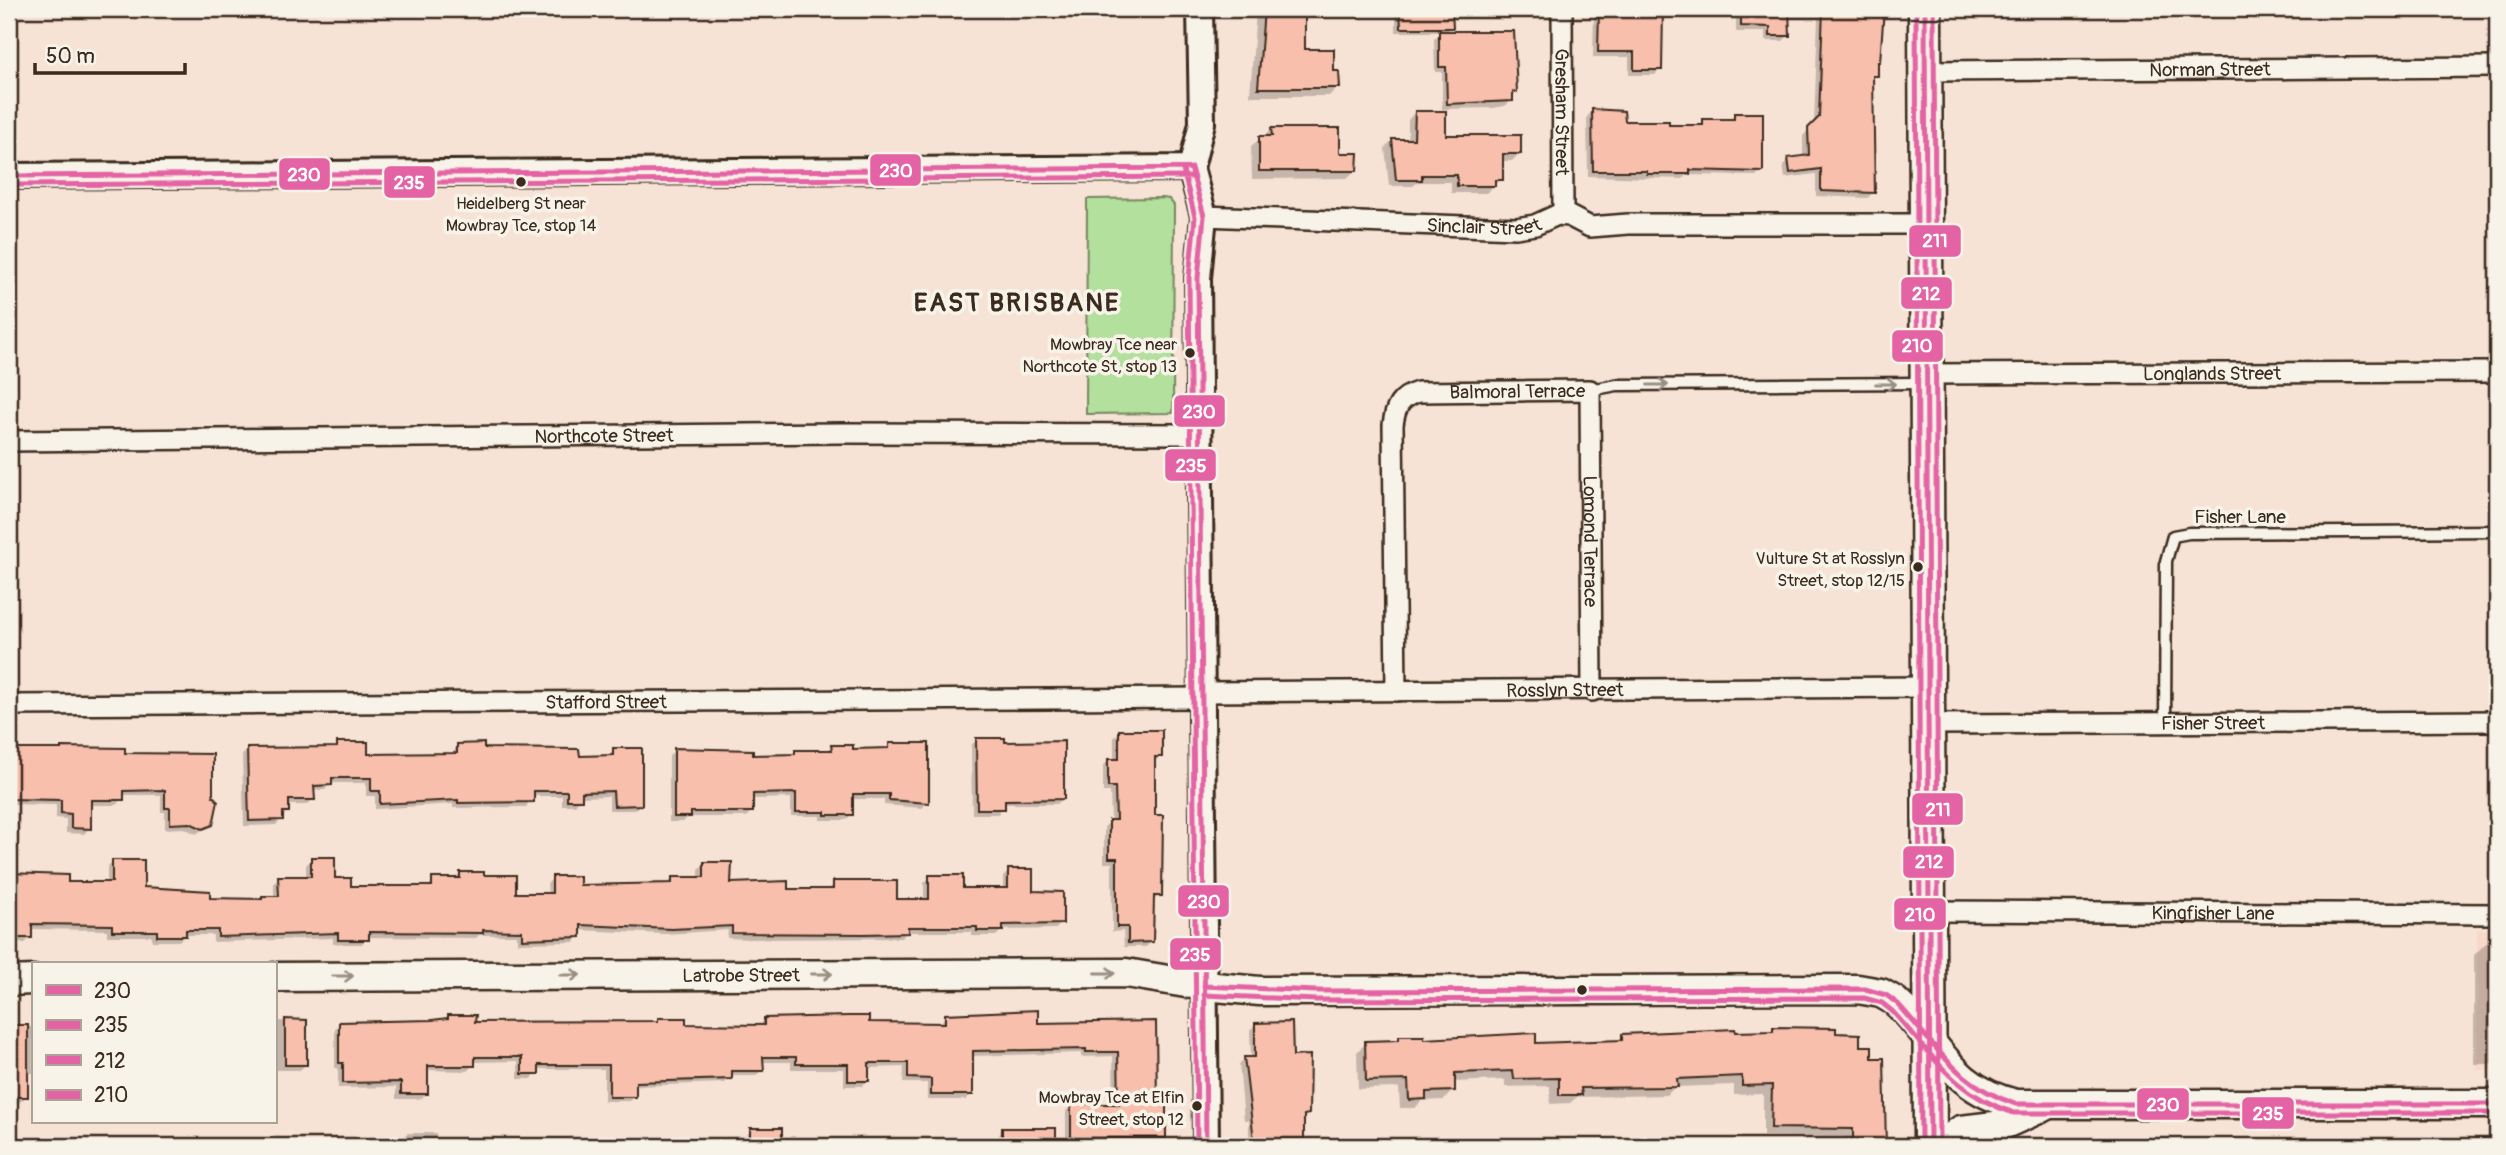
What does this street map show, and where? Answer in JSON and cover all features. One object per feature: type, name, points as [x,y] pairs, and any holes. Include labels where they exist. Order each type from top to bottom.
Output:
[{"type":"main road","points":[[1925,9],[1930,1146]]},
{"type":"main road","name":"Latrobe Street","points":[[276,977],[1126,973],[1204,986],[1316,991],[1865,989],[1886,995],[1895,1001],[1955,1074],[1984,1094],[2016,1104],[2497,1104]]},
{"type":"main road","points":[[9,981],[32,980]]},
{"type":"main road","points":[[1940,1146],[1961,1130],[2003,1125],[2045,1106]]},
{"type":"street","points":[[1200,9],[1202,123],[1191,168],[1204,216],[1198,278],[1206,1146]]},
{"type":"street","name":"Gresham Street","points":[[1562,9],[1563,215]]},
{"type":"street","name":"Norman Street","points":[[1925,71],[2497,67]]},
{"type":"street","points":[[9,176],[1191,168]]},
{"type":"street","name":"Sinclair Street","points":[[1204,216],[1516,228],[1563,215],[1597,228],[1628,224],[1925,224]]},
{"type":"street","name":"Longlands Street","points":[[1925,379],[2497,372]]},
{"type":"street","name":"Lomond Terrace","points":[[1590,390],[1592,691]]},
{"type":"street","name":"Balmoral Terrace","points":[[1396,691],[1395,409],[1403,399],[1418,393],[1590,390]]},
{"type":"street","name":"Northcote Street","points":[[9,441],[843,433],[1199,434]]},
{"type":"street","name":"Rosslyn Street","points":[[1203,695],[1928,687]]},
{"type":"street","name":"Stafford Street","points":[[9,705],[1203,695]]},
{"type":"street","name":"Fisher Street","points":[[1928,724],[2497,721]]},
{"type":"street","name":"Kingfisher Lane","points":[[1929,911],[2497,914]]},
{"type":"lane","name":"Balmoral Terrace","points":[[1590,390],[1617,385],[1925,379]]},
{"type":"lane","name":"Fisher Lane","points":[[2165,724],[2166,561],[2173,536],[2189,533],[2497,531]]},
{"type":"shaded area","points":[[2477,929],[2497,930],[2497,1070],[2477,1070]]},
{"type":"green space","points":[[1163,198],[1169,199],[1174,205],[1173,413],[1086,414],[1087,199]]},
{"type":"building","points":[[1264,9],[1305,9],[1305,49],[1334,49],[1334,71],[1339,71],[1340,88],[1258,88]]},
{"type":"building","points":[[1400,9],[1452,9],[1453,28],[1401,28]]},
{"type":"building","points":[[1599,9],[1663,9],[1662,70],[1634,70],[1634,52],[1598,52]]},
{"type":"building","points":[[1741,9],[1789,9],[1790,36],[1770,36],[1770,27],[1741,26]]},
{"type":"building","points":[[1823,9],[1884,9],[1878,76],[1873,76],[1875,193],[1821,191],[1821,169],[1790,173],[1788,158],[1809,155],[1808,128],[1819,117]]},
{"type":"building","points":[[1439,31],[1514,31],[1517,92],[1513,92],[1513,101],[1447,104],[1446,67],[1439,67]]},
{"type":"building","points":[[1592,109],[1624,111],[1625,121],[1669,121],[1669,125],[1703,125],[1703,119],[1734,119],[1734,113],[1763,113],[1763,172],[1690,170],[1690,174],[1647,174],[1647,171],[1593,171]]},
{"type":"building","points":[[1415,111],[1446,111],[1446,135],[1521,135],[1521,154],[1503,154],[1503,180],[1495,180],[1495,186],[1457,186],[1457,175],[1422,175],[1422,180],[1396,180],[1392,139],[1414,139]]},
{"type":"building","points":[[1271,128],[1340,128],[1340,153],[1358,153],[1357,171],[1259,171],[1259,136],[1272,136]]},
{"type":"building","points":[[1119,730],[1162,730],[1162,757],[1155,757],[1155,815],[1163,815],[1162,896],[1154,896],[1153,942],[1128,943],[1128,927],[1117,927],[1117,858],[1109,858],[1109,820],[1116,820],[1115,787],[1108,787],[1108,759],[1119,759]]},
{"type":"building","points":[[976,738],[1005,738],[1005,742],[1064,741],[1064,799],[1005,800],[1005,809],[977,809]]},
{"type":"building","points":[[337,742],[368,742],[368,754],[457,753],[457,744],[484,743],[484,748],[579,749],[580,756],[613,755],[613,748],[642,748],[642,805],[614,806],[613,791],[582,792],[582,800],[567,800],[567,791],[534,791],[534,802],[458,803],[458,800],[380,804],[380,791],[371,791],[371,778],[332,778],[332,785],[314,786],[315,800],[289,800],[289,812],[283,812],[283,820],[249,821],[247,748],[337,747]]},
{"type":"building","points":[[889,743],[929,743],[929,803],[889,800],[889,794],[853,794],[853,815],[825,815],[825,812],[796,812],[796,793],[753,794],[753,812],[691,812],[691,817],[674,817],[674,748],[753,750],[753,755],[795,754],[795,750],[832,750],[831,745],[853,745],[853,749],[889,748]]},
{"type":"building","points":[[125,748],[125,753],[213,754],[213,796],[218,801],[213,825],[203,829],[190,823],[170,824],[170,808],[165,808],[165,790],[124,791],[124,800],[91,800],[91,829],[71,828],[71,814],[61,813],[61,800],[9,799],[9,749]]},
{"type":"building","points":[[311,857],[335,857],[335,878],[351,878],[351,886],[432,886],[432,878],[460,878],[460,872],[484,872],[484,875],[516,875],[516,893],[552,893],[552,876],[580,876],[580,885],[672,883],[672,877],[704,877],[704,862],[732,862],[731,883],[788,881],[788,889],[833,889],[833,881],[897,881],[897,899],[929,899],[929,875],[963,875],[963,888],[1008,888],[1008,869],[1033,869],[1033,891],[1063,892],[1063,924],[1003,925],[1003,931],[977,931],[977,927],[908,927],[908,933],[864,934],[732,933],[732,926],[672,929],[581,925],[581,937],[522,939],[522,931],[483,930],[483,933],[369,932],[369,940],[338,940],[338,933],[218,937],[218,930],[186,930],[186,936],[157,936],[157,931],[112,931],[112,925],[32,924],[32,938],[9,938],[9,873],[68,875],[68,882],[112,882],[112,860],[144,860],[144,887],[210,891],[210,898],[262,899],[262,896],[279,896],[278,876],[311,876]]},
{"type":"building","points":[[1038,1010],[1038,1023],[1156,1021],[1157,1104],[1166,1104],[1166,1138],[1071,1138],[1071,1104],[1119,1104],[1118,1052],[1086,1052],[1086,1049],[973,1051],[973,1095],[931,1095],[931,1079],[908,1078],[908,1063],[869,1063],[869,1081],[848,1081],[848,1064],[796,1064],[796,1057],[763,1057],[764,1071],[732,1071],[732,1079],[636,1082],[636,1097],[609,1097],[609,1065],[539,1065],[539,1074],[522,1074],[522,1057],[475,1057],[475,1066],[428,1066],[428,1094],[401,1094],[401,1082],[343,1083],[343,1063],[339,1063],[339,1022],[432,1020],[448,1018],[448,1015],[476,1015],[475,1022],[658,1021],[658,1018],[686,1018],[686,1024],[764,1025],[764,1018],[869,1016],[869,1022],[945,1023],[945,1014]]},
{"type":"building","points":[[285,1019],[307,1020],[307,1065],[285,1065]]},
{"type":"building","points":[[1292,1022],[1293,1056],[1310,1055],[1309,1114],[1304,1115],[1304,1139],[1254,1140],[1244,1057],[1255,1057],[1255,1023]]},
{"type":"building","points":[[9,1025],[28,1025],[28,1097],[9,1097]]},
{"type":"building","points":[[1773,1027],[1836,1028],[1836,1033],[1860,1034],[1860,1046],[1872,1046],[1872,1058],[1884,1058],[1886,1146],[1853,1146],[1853,1129],[1771,1128],[1772,1085],[1742,1086],[1742,1076],[1677,1079],[1678,1087],[1581,1088],[1582,1095],[1559,1095],[1559,1078],[1514,1079],[1513,1071],[1455,1073],[1455,1091],[1426,1092],[1426,1099],[1409,1100],[1408,1080],[1366,1081],[1365,1041],[1399,1040],[1399,1036],[1424,1036],[1424,1039],[1536,1033],[1536,1043],[1622,1040],[1622,1034],[1735,1029],[1736,1032],[1773,1031]]},
{"type":"building","points":[[750,1128],[782,1128],[782,1146],[750,1146]]},
{"type":"building","points":[[1002,1128],[1056,1128],[1056,1146],[1002,1146]]},
{"type":"transit line","name":"210","points":[[1916,9],[1921,1146]]},
{"type":"transit line","name":"212","points":[[1925,9],[1930,1146]]},
{"type":"transit line","name":"211","points":[[1934,9],[1939,1146]]},
{"type":"transit line","name":"230","points":[[1191,168],[1204,216],[1198,278],[1206,1146]]},
{"type":"transit line","name":"230","points":[[9,176],[1191,168]]},
{"type":"transit line","name":"235","points":[[1183,170],[1195,217],[1189,278],[1197,1146]]},
{"type":"transit line","name":"235","points":[[9,185],[1191,177]]},
{"type":"transit line","name":"230","points":[[1204,986],[1316,991],[1865,989],[1886,995],[1898,1004],[1937,1050],[1963,1075],[1996,1096],[2016,1104],[2497,1104]]},
{"type":"transit line","name":"235","points":[[1204,995],[1316,1000],[1864,998],[1882,1003],[1892,1011],[1959,1084],[1993,1105],[2014,1113],[2497,1113]]},
{"type":"place","name":"Heidelberg St near Mowbray Tce, stop 14","points":[[521,182]]},
{"type":"place","name":"Mowbray Tce near Northcote St, stop 13","points":[[1190,353]]},
{"type":"place","name":"Vulture St at Rosslyn Street, stop 12/15","points":[[1918,567]]},
{"type":"place","name":"Mowbray Tce at Elfin Street, stop 12","points":[[1197,1106]]},
{"type":"district","name":"EAST BRISBANE","points":[[1017,302]]}]
